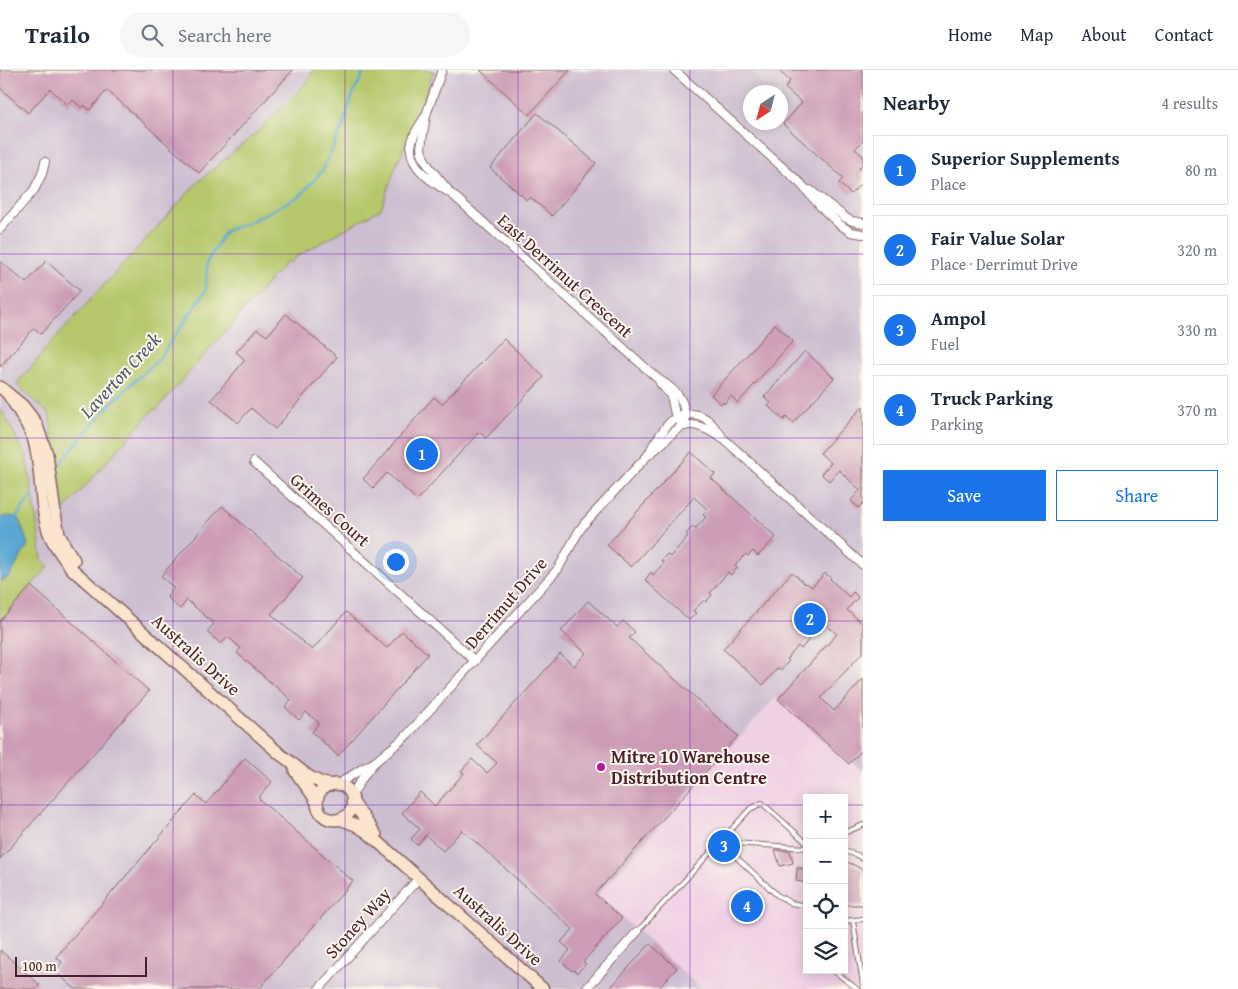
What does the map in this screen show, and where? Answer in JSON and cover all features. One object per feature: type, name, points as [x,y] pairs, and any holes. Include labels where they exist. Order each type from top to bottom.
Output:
[{"type":"street","name":"East Derrimut Crescent","points":[[442,70],[426,115],[417,129],[411,146],[417,166],[428,177],[453,195],[658,379],[675,390],[682,400],[686,415]]},
{"type":"street","points":[[674,70],[800,183],[839,224],[851,232],[863,234]]},
{"type":"street","points":[[0,229],[34,190],[41,178],[45,162]]},
{"type":"street","points":[[800,183],[846,218],[863,223]]},
{"type":"street","name":"East Derrimut Crescent","points":[[658,379],[670,396],[676,418]]},
{"type":"street","name":"Australis Drive","points":[[4,390],[23,406],[36,423],[47,454],[59,534],[87,581],[281,756],[308,777],[322,783],[334,785]]},
{"type":"street","points":[[685,426],[686,415],[697,414],[704,417],[725,440],[863,565]]},
{"type":"street","name":"Derrimut Drive","points":[[649,454],[653,443],[670,422],[686,415]]},
{"type":"street","points":[[676,418],[685,426]]},
{"type":"street","points":[[685,426],[694,424],[701,426],[725,440]]},
{"type":"street","name":"Derrimut Drive","points":[[334,785],[375,762],[408,734],[558,569],[579,530],[585,523],[649,454],[676,430],[685,426]]},
{"type":"street","name":"Grimes Court","points":[[254,462],[475,661]]},
{"type":"street","name":"Australis Drive","points":[[281,756],[299,776],[317,802]]},
{"type":"street","name":"Derrimut Drive","points":[[352,799],[359,782],[375,762]]},
{"type":"street","points":[[334,785],[341,786],[347,790],[352,799],[348,814],[340,819],[332,820],[324,816],[319,810],[317,802],[324,788],[334,785]]},
{"type":"street","name":"Australis Drive","points":[[352,799],[384,847]]},
{"type":"street","name":"Australis Drive","points":[[340,819],[360,827],[384,847],[543,989]]},
{"type":"street","name":"Stoney Way","points":[[319,989],[419,878]]},
{"type":"street","points":[[586,989],[637,932]]},
{"type":"lane","points":[[637,932],[750,809],[762,803],[804,839]]},
{"type":"lane","points":[[848,832],[863,825]]},
{"type":"lane","points":[[720,842],[803,848]]},
{"type":"lane","points":[[720,842],[777,895],[791,903],[803,905]]},
{"type":"lane","points":[[848,853],[863,860]]},
{"type":"lane","points":[[848,921],[863,919]]},
{"type":"lane","points":[[853,921],[863,988]]},
{"type":"lane","points":[[839,974],[857,989]]},
{"type":"shaded area","points":[[0,70],[863,70],[863,772],[776,697],[598,895],[702,989],[0,989]]},
{"type":"shaded area","points":[[776,697],[863,773],[863,989],[702,989],[598,895]]},
{"type":"green space","points":[[313,70],[434,70],[381,209],[296,257],[290,263],[287,261],[156,410],[154,409],[63,511],[49,414],[16,384],[41,354],[198,182],[256,133],[308,81]]},
{"type":"green space","points":[[0,409],[26,455],[42,560],[49,566],[0,621]]},
{"type":"water","points":[[6,516],[19,519],[28,544],[9,577],[0,582],[0,518]]},
{"type":"building","points":[[0,70],[293,70],[199,173],[107,90],[90,110],[84,105],[82,108],[73,100],[68,105],[50,89],[28,113],[0,88]]},
{"type":"building","points":[[480,70],[570,70],[529,115]]},
{"type":"building","points":[[778,70],[863,70],[863,141],[855,149],[863,156],[863,163],[859,168],[863,172],[863,181],[851,194],[839,183],[843,178],[788,128],[788,118],[802,103],[788,91],[787,85],[790,81]]},
{"type":"building","points":[[537,113],[596,163],[552,216],[530,197],[527,200],[490,168]]},
{"type":"building","points":[[0,261],[26,283],[46,261],[80,291],[41,334],[34,328],[0,367]]},
{"type":"building","points":[[286,314],[337,357],[275,429],[251,408],[238,423],[211,400],[245,360],[236,352],[257,329],[267,336]]},
{"type":"building","points":[[775,324],[793,341],[738,403],[731,396],[724,404],[723,402],[721,404],[711,395]]},
{"type":"building","points":[[504,339],[544,377],[486,438],[479,432],[417,500],[387,473],[373,488],[363,479],[434,397],[442,404]]},
{"type":"building","points":[[805,351],[834,378],[793,423],[786,417],[784,420],[768,406],[771,403],[764,397]]},
{"type":"building","points":[[863,406],[863,503],[859,508],[851,501],[860,490],[839,470],[829,481],[821,474],[831,463],[820,453]]},
{"type":"building","points":[[691,452],[715,474],[711,478],[776,537],[758,556],[753,551],[748,556],[746,554],[735,565],[738,568],[731,575],[728,572],[710,593],[712,595],[706,602],[704,600],[693,611],[696,613],[689,620],[645,580],[651,572],[653,575],[664,563],[661,561],[667,554],[670,557],[688,536],[686,534],[693,527],[695,529],[706,517],[703,515],[708,510],[694,497],[631,567],[607,545]]},
{"type":"building","points":[[222,506],[303,578],[271,614],[312,650],[346,612],[387,648],[402,631],[428,654],[338,756],[312,732],[319,723],[306,712],[299,720],[285,707],[291,700],[237,653],[241,648],[228,637],[221,644],[207,632],[214,624],[187,600],[180,609],[167,597],[174,588],[161,576]]},
{"type":"building","points":[[792,572],[805,584],[812,587],[825,573],[849,597],[853,592],[858,597],[847,610],[863,624],[863,652],[821,698],[834,711],[863,679],[863,749],[849,764],[778,699],[837,634],[824,623],[820,627],[818,625],[806,637],[809,640],[801,649],[798,646],[781,670],[778,668],[763,685],[723,649]]},
{"type":"building","points":[[31,586],[149,691],[0,859],[0,621]]},
{"type":"building","name":"Mitre 10 Warehouse Distribution Centre","points":[[588,601],[617,627],[623,621],[635,632],[629,638],[738,736],[595,894],[622,918],[583,962],[586,964],[577,973],[561,961],[570,950],[561,942],[573,929],[462,830],[443,851],[426,835],[417,845],[411,839],[420,829],[402,813],[420,792],[435,806],[464,773],[461,771],[472,759],[487,773],[497,763],[477,745],[560,654],[574,666],[586,653],[561,631]]},
{"type":"building","points":[[245,758],[272,782],[258,798],[353,881],[259,989],[75,989],[55,971],[62,962],[56,957],[196,795],[206,804]]},
{"type":"building","points":[[775,850],[790,851],[793,863],[780,866]]},
{"type":"building","points":[[848,862],[863,870],[863,905],[848,905]]},
{"type":"building","points":[[797,868],[803,869],[803,882],[796,881]]},
{"type":"building","points":[[650,944],[677,968],[658,989],[609,989]]},
{"type":"building","points":[[0,950],[40,985],[36,989],[0,989]]},
{"type":"waterway","name":"Laverton Creek","points":[[57,467],[109,405],[159,359],[206,290],[207,262],[225,231],[249,222],[300,196],[322,171],[342,128],[353,94],[365,70]]},
{"type":"waterway","name":"Laverton Creek","points":[[16,518],[33,495]]},
{"type":"place","name":"Superior Supplements","points":[[422,454]]},
{"type":"place","name":"Fair Value Solar","points":[[810,619]]},
{"type":"place","name":"Mitre 10 Warehouse Distribution Centre","points":[[601,767]]},
{"type":"place","name":"Ampol","points":[[724,846]]},
{"type":"place","name":"Truck Parking","points":[[747,906]]}]
